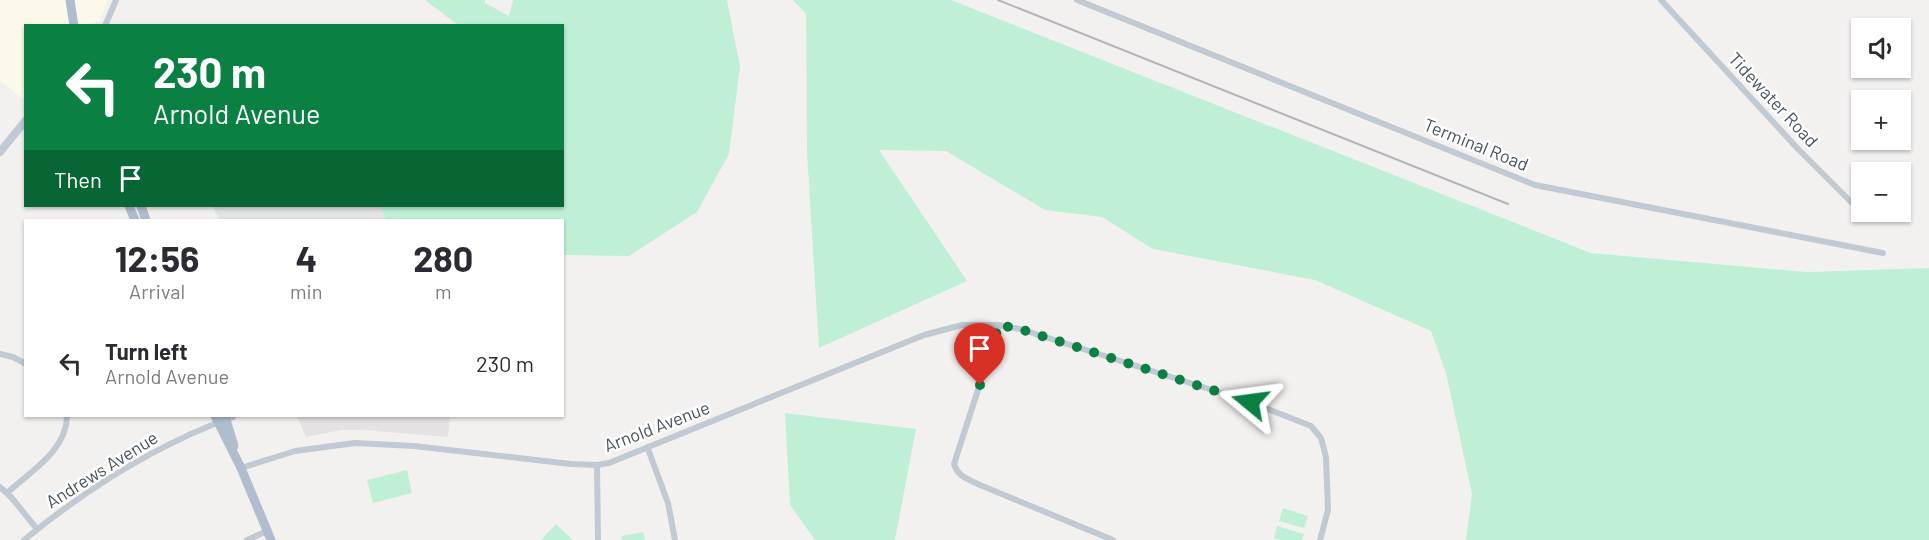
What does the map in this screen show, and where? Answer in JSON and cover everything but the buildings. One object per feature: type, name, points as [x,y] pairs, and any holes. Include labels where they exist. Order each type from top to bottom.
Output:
[{"type":"main road","points":[[70,3],[72,24]]},
{"type":"main road","points":[[224,418],[241,468],[269,535]]},
{"type":"street","points":[[106,24],[116,0]]},
{"type":"street","name":"Terminal Road","points":[[1077,0],[1535,185],[1883,253]]},
{"type":"street","name":"Tidewater Road","points":[[1661,0],[1797,149],[1851,202]]},
{"type":"street","points":[[0,152],[24,122]]},
{"type":"street","name":"Arnold Avenue","points":[[241,468],[295,451],[355,443],[414,446],[597,465],[609,464],[924,335],[962,325],[999,325],[1020,329],[1250,402],[1311,426],[1321,438],[1326,457],[1328,510],[1320,540]]},
{"type":"street","points":[[999,325],[954,464],[956,471],[970,481],[1113,540]]},
{"type":"street","points":[[0,354],[24,363]]},
{"type":"street","points":[[7,493],[58,446],[64,435],[67,417]]},
{"type":"street","name":"Andrews Avenue","points":[[24,540],[115,475],[224,418]]},
{"type":"street","points":[[648,449],[668,503],[675,540]]},
{"type":"street","points":[[597,465],[598,540]]},
{"type":"street","points":[[0,487],[37,529]]},
{"type":"street","points":[[247,540],[269,535]]},
{"type":"shaded area","points":[[0,0],[108,0],[99,22],[24,24],[24,99],[0,81]]},
{"type":"shaded area","points":[[213,207],[380,207],[386,219],[219,219]]},
{"type":"shaded area","points":[[297,417],[450,417],[448,437],[341,430],[306,437]]},
{"type":"green space","points":[[425,0],[485,0],[485,3],[509,16],[513,0],[727,0],[740,66],[729,154],[697,212],[629,256],[564,255],[564,219],[386,219],[380,207],[564,207],[564,24],[457,24]]},
{"type":"green space","points":[[793,0],[951,0],[1591,253],[1807,272],[1929,268],[1929,540],[1466,540],[1472,494],[1446,373],[1431,331],[1315,280],[1153,249],[1102,217],[1045,210],[946,151],[879,150],[967,281],[819,348],[807,153],[806,14]]},
{"type":"green space","points":[[785,413],[916,429],[895,540],[815,540],[790,505]]},
{"type":"green space","points":[[407,470],[412,493],[373,503],[367,480]]},
{"type":"green space","points":[[1283,508],[1308,516],[1304,528],[1279,521]]},
{"type":"green space","points":[[556,524],[573,540],[541,540]]},
{"type":"green space","points":[[1277,526],[1304,534],[1302,540],[1274,538]]},
{"type":"green space","points":[[643,532],[645,540],[622,540],[621,536]]},
{"type":"railway","points":[[998,0],[1508,204]]},
{"type":"route","points":[[980,385],[999,325],[1020,329],[1250,402]]}]
